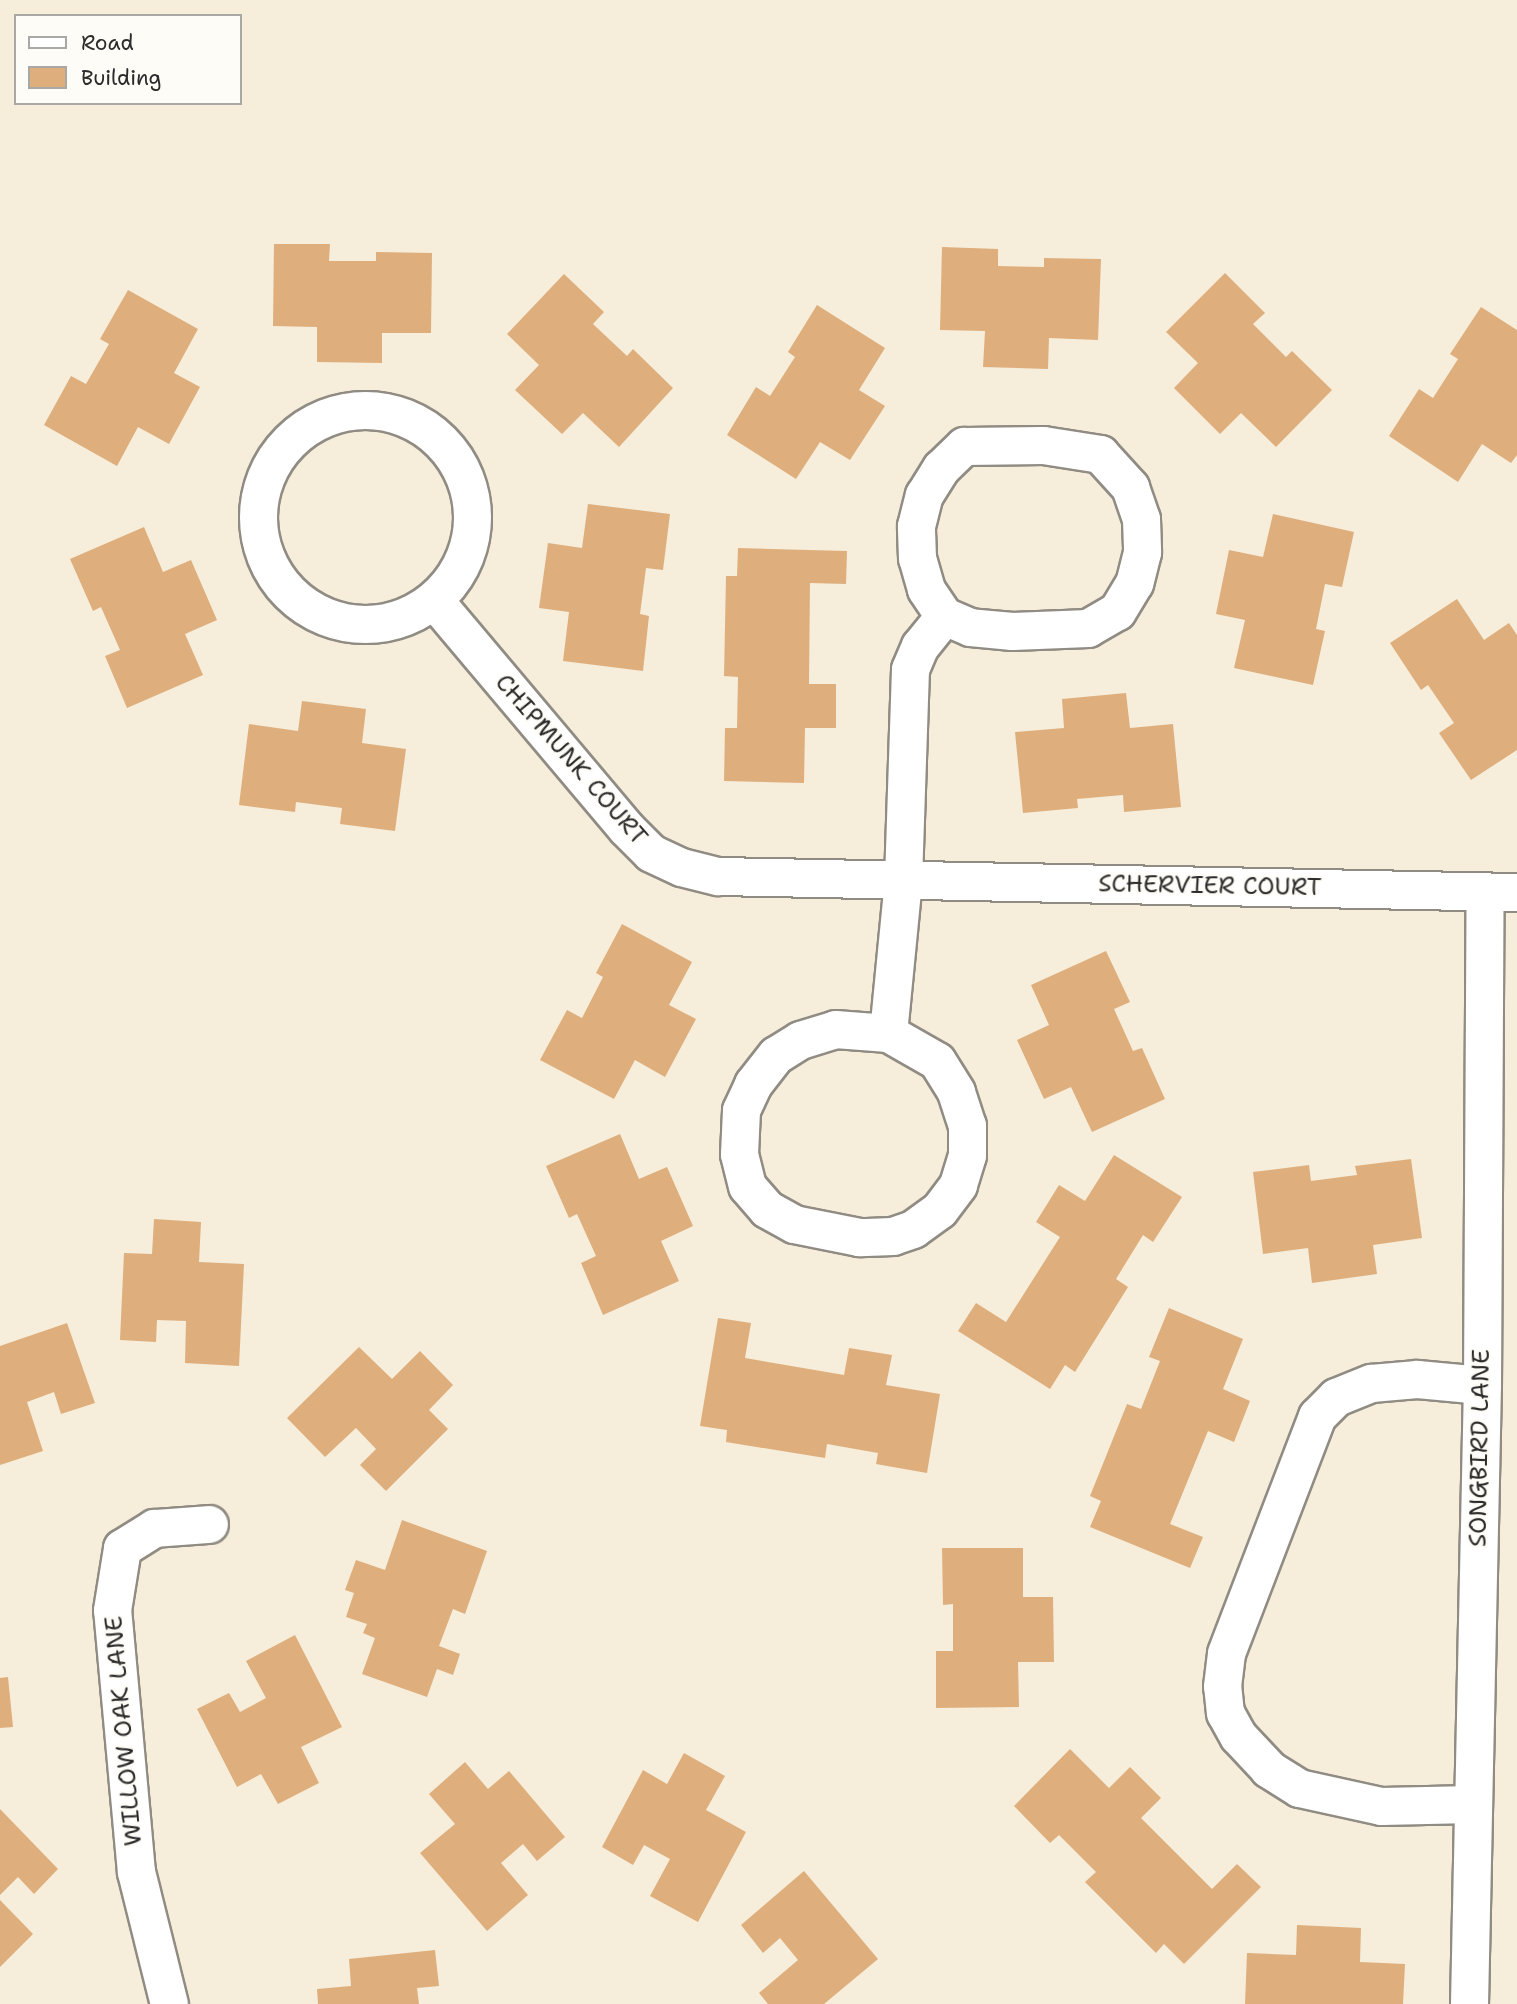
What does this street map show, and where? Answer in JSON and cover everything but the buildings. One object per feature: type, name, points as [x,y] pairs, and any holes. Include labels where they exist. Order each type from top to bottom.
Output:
[{"type":"street","points":[[379,409],[413,420],[449,450],[462,470],[472,504],[471,540],[457,573],[434,600],[407,617],[376,625],[344,623],[313,612],[289,593],[269,567],[259,537],[258,504],[266,474],[283,446],[310,423],[343,411],[379,409]]},
{"type":"street","points":[[1043,444],[1100,454],[1130,487],[1141,519],[1142,552],[1134,583],[1117,611],[1088,628],[1012,631],[970,627],[944,616],[926,589],[917,558],[916,526],[924,495],[941,468],[964,446],[1043,444]]},
{"type":"street","name":"CHIPMUNK COURT","points":[[434,600],[652,853],[681,867],[719,876],[903,880]]},
{"type":"street","points":[[887,1033],[903,880],[910,669],[920,646],[944,616]]},
{"type":"street","name":"SCHERVIER COURT","points":[[903,880],[1501,892]]},
{"type":"street","name":"SONGBIRD LANE","points":[[1469,2004],[1482,1385],[1501,892]]},
{"type":"street","points":[[835,1029],[887,1033],[937,1062],[956,1092],[967,1135],[967,1155],[958,1185],[939,1210],[914,1229],[893,1236],[859,1237],[794,1224],[767,1209],[747,1186],[739,1154],[741,1111],[753,1084],[776,1055],[800,1040],[835,1029]]},
{"type":"street","points":[[1472,1804],[1381,1806],[1299,1788],[1269,1769],[1238,1736],[1225,1713],[1222,1686],[1226,1653],[1317,1416],[1336,1397],[1371,1383],[1417,1379],[1482,1385]]},
{"type":"street","name":"WILLOW OAK LANE","points":[[169,2004],[136,1871],[112,1610],[122,1548],[154,1528],[209,1524]]}]
